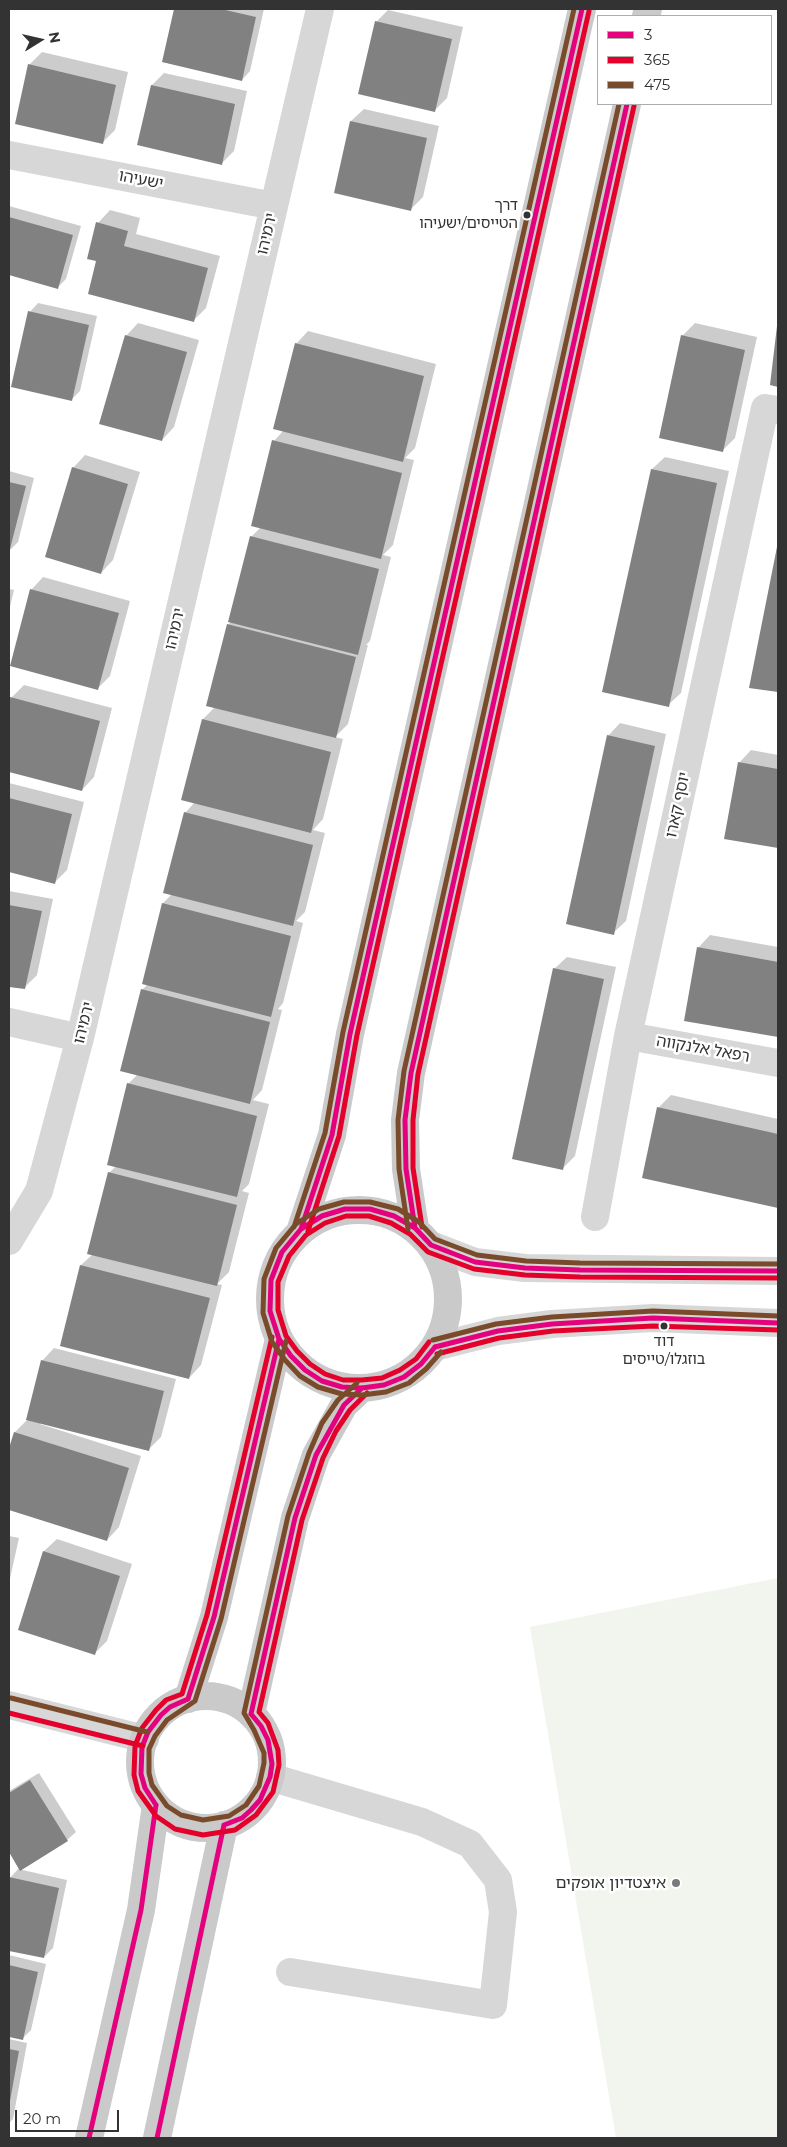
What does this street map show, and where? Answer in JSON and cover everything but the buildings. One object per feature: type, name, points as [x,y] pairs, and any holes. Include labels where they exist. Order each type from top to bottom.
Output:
[{"type":"main road","points":[[301,1229],[332,1135],[350,1034],[582,9]]},
{"type":"main road","points":[[423,1236],[394,1216],[362,1209],[346,1210],[322,1216],[301,1229],[282,1252],[271,1280],[270,1311],[279,1339],[291,1356],[305,1370],[322,1381],[342,1387],[362,1388],[384,1385],[404,1377],[421,1364],[435,1347],[444,1328],[449,1306],[448,1285],[442,1264],[423,1236],[406,1169],[405,1120],[411,1073],[626,105]]},
{"type":"main road","points":[[188,1699],[214,1617],[279,1339]]},
{"type":"main road","points":[[251,1714],[295,1518],[316,1455],[344,1405],[362,1388]]},
{"type":"main road","points":[[208,1697],[221,1698],[238,1705],[251,1714],[261,1726],[268,1740],[272,1764],[270,1777],[260,1800],[251,1810],[242,1818],[224,1825],[204,1828],[192,1827],[178,1822],[156,1805],[145,1788],[141,1774],[142,1747],[144,1739],[161,1715],[170,1707],[188,1699],[208,1697]]},
{"type":"main road","points":[[90,2138],[141,1910],[156,1805]]},
{"type":"main road","points":[[157,2138],[224,1825]]},
{"type":"street","name":"ירמיהו","points":[[9,1241],[39,1191],[80,1038],[320,9]]},
{"type":"street","name":"ישעיהו","points":[[9,155],[274,206]]},
{"type":"street","name":"יוסף קארו","points":[[595,1217],[628,1036],[765,408],[778,410]]},
{"type":"street","points":[[9,1022],[80,1038]]},
{"type":"street","name":"רפאל אלנקווה","points":[[628,1036],[778,1063]]},
{"type":"street","points":[[423,1236],[475,1262],[525,1268],[778,1271]]},
{"type":"street","points":[[435,1347],[498,1332],[552,1324],[653,1318],[778,1322]]},
{"type":"street","points":[[9,1704],[144,1739]]},
{"type":"street","points":[[270,1777],[422,1822],[470,1844],[498,1880],[503,1912],[493,2005],[290,1972]]},
{"type":"shaded area","name":"איצטדיון אופקים","points":[[778,1578],[778,2138],[616,2138],[530,1627]]},
{"type":"transit line","name":"475","points":[[294,1227],[325,1133],[343,1032],[574,9]]},
{"type":"transit line","name":"3","points":[[301,1229],[332,1135],[350,1034],[582,9]]},
{"type":"transit line","name":"365","points":[[308,1231],[339,1136],[357,1035],[589,11]]},
{"type":"transit line","name":"475","points":[[408,1229],[399,1169],[398,1120],[404,1071],[619,105]]},
{"type":"transit line","name":"3","points":[[415,1228],[406,1169],[405,1120],[411,1073],[627,105]]},
{"type":"transit line","name":"365","points":[[422,1227],[413,1168],[413,1120],[418,1074],[634,106]]},
{"type":"transit line","name":"475","points":[[441,1352],[426,1369],[409,1383],[386,1392],[362,1395],[342,1394],[318,1387],[300,1376],[272,1342],[263,1313],[264,1279],[276,1248],[296,1224],[319,1209],[344,1202],[370,1202],[398,1209],[419,1222],[435,1239],[477,1255],[526,1261],[580,1263],[778,1264]]},
{"type":"transit line","name":"3","points":[[435,1347],[421,1364],[404,1377],[384,1385],[362,1388],[342,1387],[322,1381],[305,1370],[291,1356],[279,1339],[270,1311],[271,1280],[282,1252],[301,1229],[322,1216],[345,1209],[370,1209],[394,1216],[415,1228],[431,1245],[475,1262],[525,1268],[580,1270],[778,1271]]},
{"type":"transit line","name":"365","points":[[429,1342],[416,1359],[400,1370],[382,1378],[343,1380],[325,1374],[310,1364],[297,1351],[286,1336],[278,1310],[278,1282],[289,1256],[306,1235],[325,1223],[346,1216],[369,1216],[391,1223],[410,1234],[428,1252],[474,1269],[525,1275],[580,1277],[778,1278]]},
{"type":"transit line","name":"475","points":[[433,1340],[496,1324],[552,1317],[653,1311],[778,1316]]},
{"type":"transit line","name":"3","points":[[435,1347],[498,1331],[552,1324],[653,1318],[778,1323]]},
{"type":"transit line","name":"365","points":[[437,1354],[499,1338],[553,1331],[653,1326],[778,1330]]},
{"type":"transit line","name":"365","points":[[272,1337],[207,1615],[182,1694],[166,1700],[156,1710],[142,1728],[135,1746],[134,1775],[138,1791],[156,1816],[175,1829],[203,1835],[235,1830],[256,1815],[273,1792],[279,1765],[278,1750],[268,1723],[259,1712],[302,1520],[323,1458],[336,1431],[350,1410],[367,1393]]},
{"type":"transit line","name":"3","points":[[188,1699],[214,1617],[279,1339]]},
{"type":"transit line","name":"475","points":[[286,1341],[221,1619],[195,1701],[167,1720],[155,1736],[149,1749],[149,1773],[152,1785],[167,1806],[181,1815],[203,1820],[229,1816],[246,1805],[259,1786],[264,1753],[244,1713],[288,1516],[309,1453],[322,1423],[338,1400],[357,1383]]},
{"type":"transit line","name":"3","points":[[251,1714],[295,1518],[316,1455],[344,1405],[362,1388]]},
{"type":"transit line","name":"475","points":[[11,1698],[147,1732]]},
{"type":"transit line","name":"3","points":[[156,1805],[145,1788],[141,1774],[142,1747],[148,1732],[161,1715],[170,1707],[188,1699]]},
{"type":"transit line","name":"365","points":[[9,1713],[143,1746]]},
{"type":"transit line","name":"3","points":[[224,1825],[242,1818],[251,1810],[260,1800],[270,1777],[272,1764],[268,1740],[261,1726],[251,1714]]},
{"type":"transit line","name":"3","points":[[89,2138],[141,1910],[156,1805]]},
{"type":"transit line","name":"3","points":[[157,2138],[224,1825]]},
{"type":"place","name":"דרך הטייסים/ישעיהו","points":[[527,215]]},
{"type":"place","name":"דוד בוזגלו/טייסים","points":[[664,1326]]},
{"type":"place","name":"איצטדיון אופקים","points":[[676,1883]]}]
